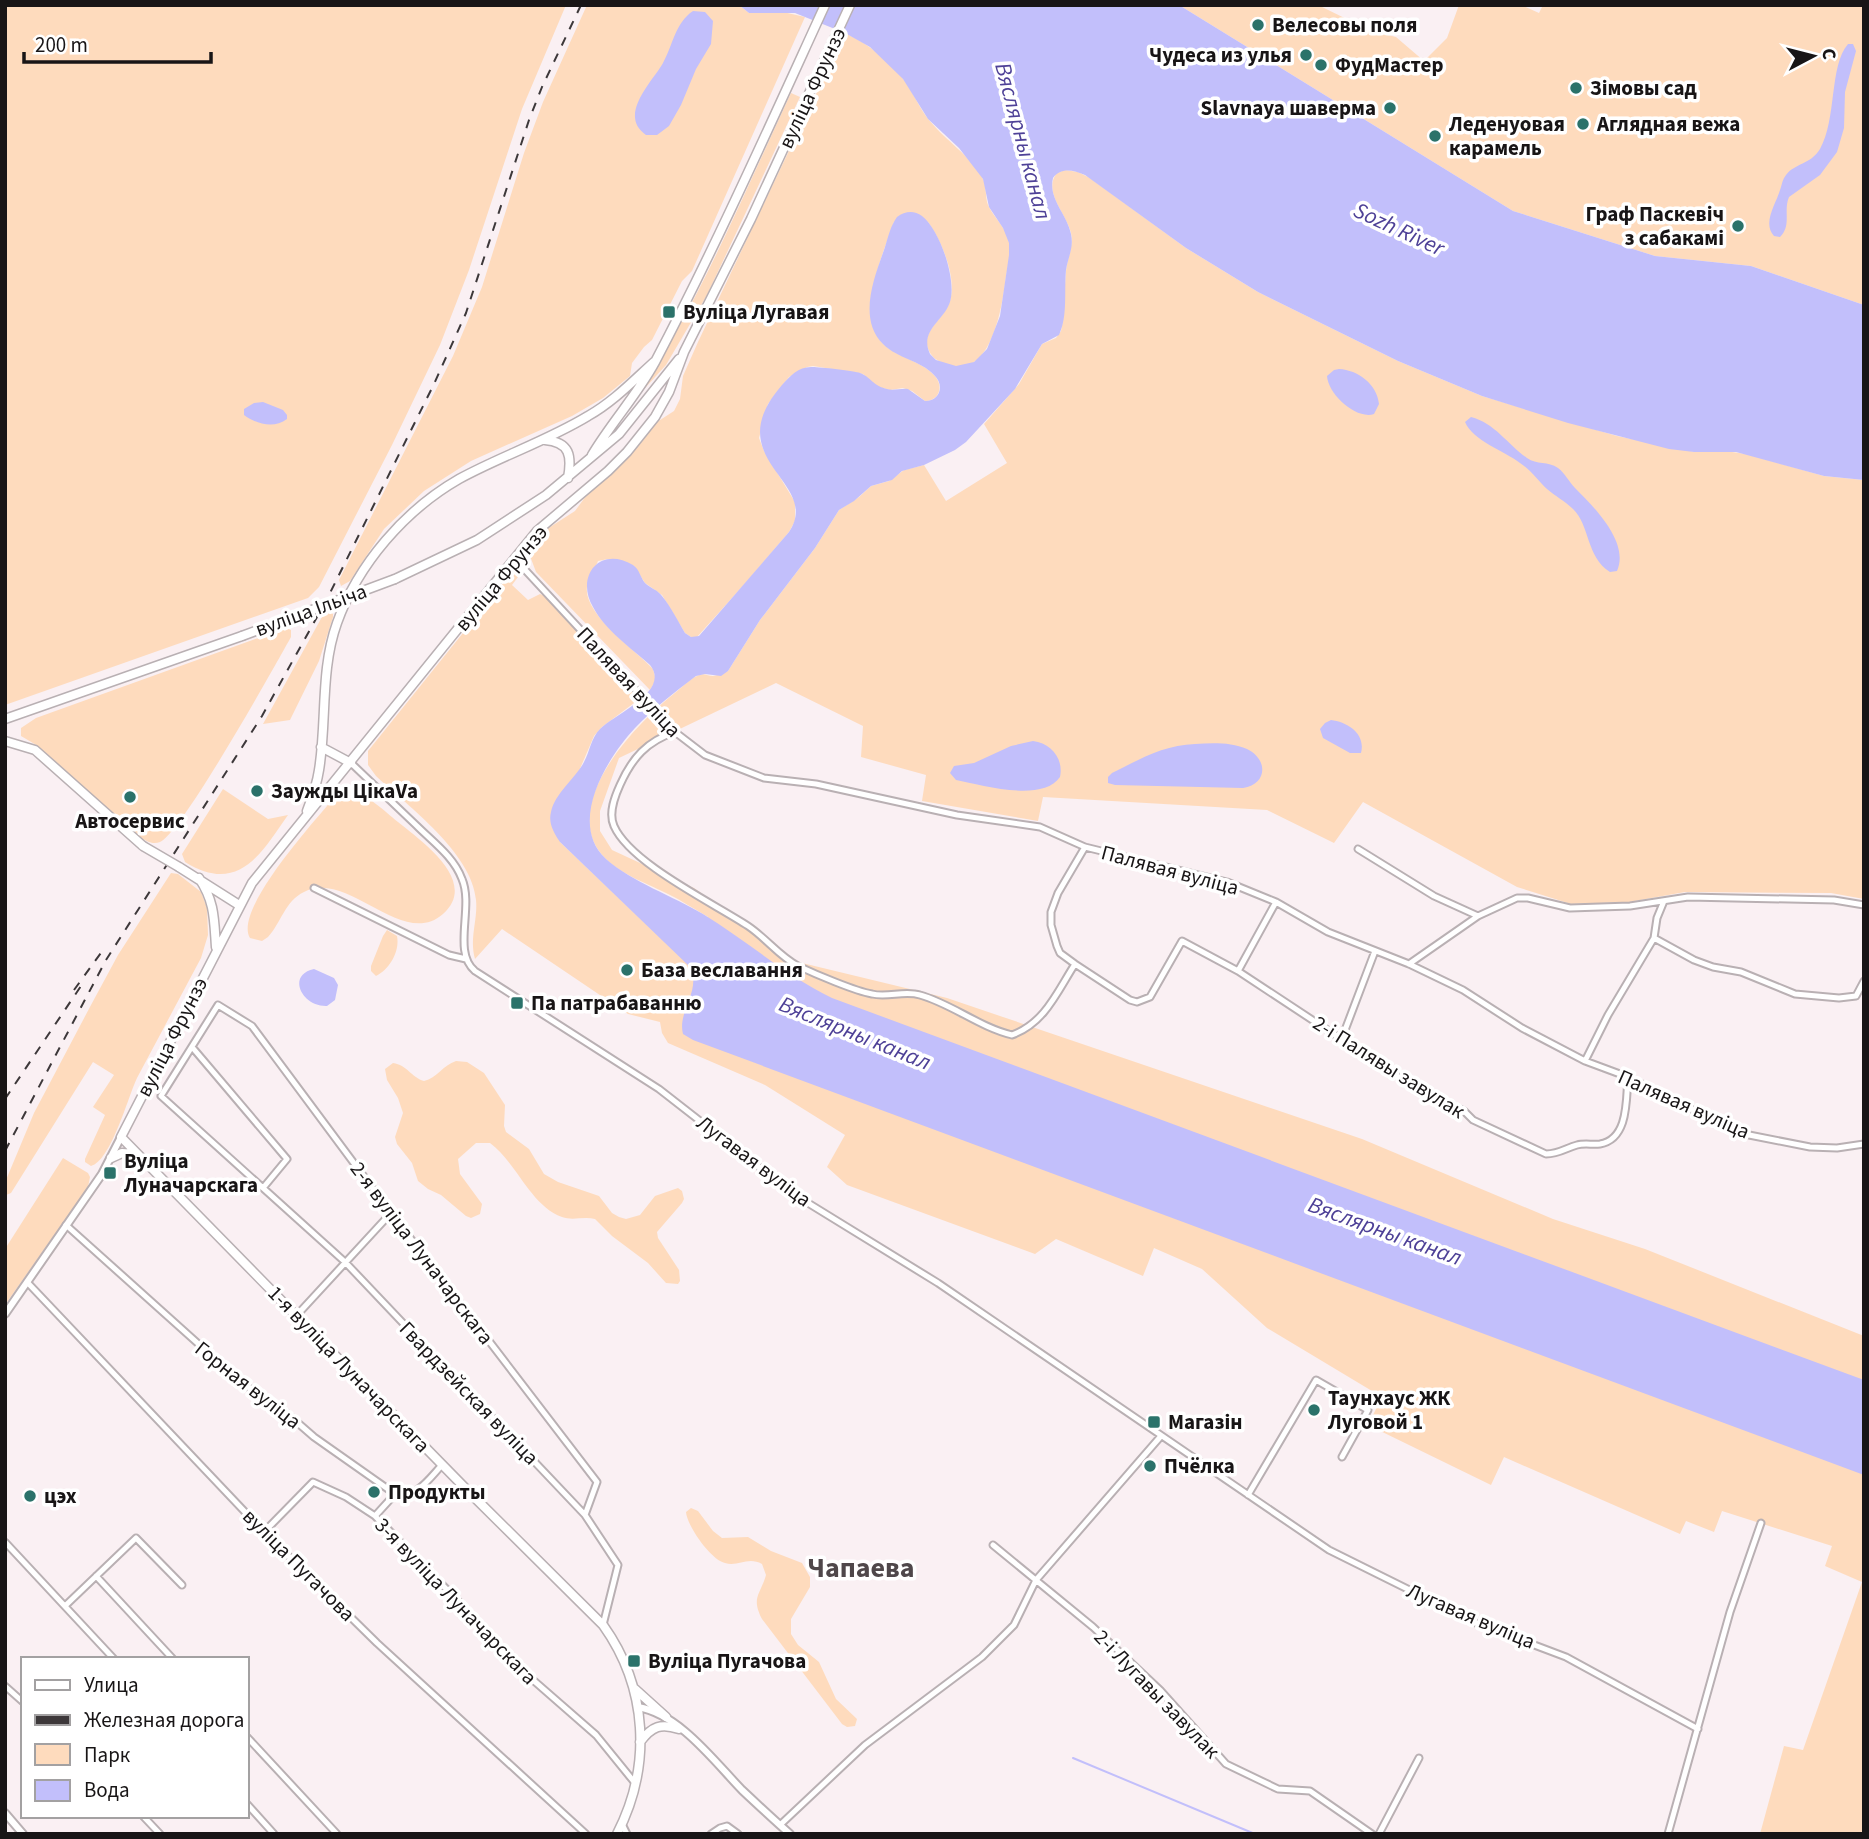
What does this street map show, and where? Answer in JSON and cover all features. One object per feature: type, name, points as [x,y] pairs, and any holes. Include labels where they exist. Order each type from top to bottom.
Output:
[{"type":"main road","name":"вуліца Фрунзэ","points":[[654,362],[730,210],[825,5]]},
{"type":"main road","name":"вуліца Фрунзэ","points":[[121,1137],[252,883],[514,559],[548,521],[627,452],[655,416],[669,392],[684,352],[723,278],[850,5]]},
{"type":"main road","name":"вуліца Ільіча","points":[[5,719],[396,579],[477,540],[568,478],[619,434],[684,352]]},
{"type":"main road","points":[[305,818],[319,771],[328,657],[332,638],[343,609],[375,554],[414,511],[437,494],[481,468],[545,440],[591,415],[654,362]]},
{"type":"main road","name":"вуліца Ільіча","points":[[593,455],[640,388],[654,362]]},
{"type":"main road","points":[[545,440],[560,443],[567,450],[570,466],[568,478]]},
{"type":"main road","points":[[5,741],[35,750],[143,846],[239,905]]},
{"type":"main road","points":[[321,747],[351,763]]},
{"type":"main road","points":[[199,878],[209,894],[213,908],[216,950]]},
{"type":"main road","name":"1-я вуліца Луначарскага","points":[[121,1137],[442,1465],[603,1625],[627,1664],[638,1707],[640,1742],[636,1784],[617,1834]]},
{"type":"main road","points":[[111,1158],[122,1153],[136,1154]]},
{"type":"main road","points":[[635,1689],[666,1717]]},
{"type":"main road","points":[[640,1742],[657,1726],[679,1729]]},
{"type":"street","name":"Палявая вуліца","points":[[514,559],[675,732],[705,755],[764,778],[827,786],[957,815],[1040,827],[1085,847],[1227,882],[1276,902],[1328,932],[1409,964],[1463,990],[1522,1028],[1739,1133],[1810,1147],[1863,1145]]},
{"type":"street","points":[[675,732],[648,744],[633,759],[620,786],[612,808],[612,824],[632,848],[648,862],[715,907],[750,927],[797,965],[873,995],[921,995],[990,1030],[1012,1035],[1031,1025],[1046,1011],[1075,964],[1060,953],[1051,925],[1051,912],[1058,893],[1085,847]]},
{"type":"street","points":[[314,888],[449,955],[466,960],[464,951],[467,894],[459,871],[443,851],[351,763]]},
{"type":"street","points":[[1358,849],[1434,896],[1478,916]]},
{"type":"street","points":[[1409,964],[1478,916],[1517,898],[1570,908],[1630,906],[1688,897],[1834,900],[1864,905]]},
{"type":"street","points":[[1585,1060],[1608,1015],[1654,938],[1657,918],[1664,901]]},
{"type":"street","points":[[1238,971],[1276,902]]},
{"type":"street","points":[[1654,938],[1694,960],[1741,972],[1795,994],[1847,998],[1856,996],[1864,981]]},
{"type":"street","name":"2-і Палявы завулак","points":[[1075,964],[1130,1000],[1142,1001],[1150,997],[1182,942],[1238,971],[1414,1087],[1464,1111],[1473,1120],[1546,1154],[1564,1152],[1577,1145],[1600,1144],[1611,1140],[1623,1123],[1628,1077]]},
{"type":"street","points":[[1342,1038],[1375,951]]},
{"type":"street","name":"Лугавая вуліца","points":[[466,960],[470,967],[492,983],[659,1089],[795,1195],[938,1283],[1329,1550],[1476,1623],[1566,1657],[1698,1729]]},
{"type":"street","name":"2-я вуліца Луначарскага","points":[[192,1047],[218,1005],[252,1026],[597,1482],[585,1515]]},
{"type":"street","points":[[192,1047],[288,1159],[263,1188]]},
{"type":"street","name":"Гвардзейская вуліца","points":[[192,1047],[161,1096],[345,1262],[585,1515],[618,1565],[603,1625]]},
{"type":"street","points":[[5,1314],[102,1174],[121,1137]]},
{"type":"street","points":[[297,1315],[391,1213]]},
{"type":"street","name":"Горная вуліца","points":[[66,1226],[242,1383],[283,1410],[314,1437],[394,1494]]},
{"type":"street","name":"вуліца Пугачова","points":[[27,1282],[264,1532],[377,1643],[586,1834]]},
{"type":"street","points":[[1248,1495],[1316,1380],[1368,1410],[1342,1457]]},
{"type":"street","points":[[783,1829],[865,1745],[982,1657],[1014,1625],[1036,1580],[1161,1436]]},
{"type":"street","points":[[375,1516],[394,1494],[405,1496],[414,1493],[442,1465]]},
{"type":"street","name":"3-я вуліца Луначарскага","points":[[264,1532],[313,1482],[346,1497],[375,1516],[462,1605],[492,1645],[596,1735],[636,1784]]},
{"type":"street","points":[[1668,1834],[1730,1612],[1761,1523]]},
{"type":"street","points":[[66,1605],[136,1538],[182,1585]]},
{"type":"street","points":[[5,1542],[112,1657]]},
{"type":"street","name":"2-і Лугавы завулак","points":[[993,1545],[1093,1627],[1160,1690],[1226,1764],[1278,1789],[1310,1791],[1372,1834]]},
{"type":"street","points":[[96,1576],[171,1657]]},
{"type":"street","points":[[5,1686],[21,1700]]},
{"type":"street","points":[[638,1707],[653,1710],[666,1717],[696,1742],[790,1834]]},
{"type":"street","points":[[248,1738],[337,1834]]},
{"type":"street","points":[[1379,1834],[1419,1758]]},
{"type":"street","points":[[248,1805],[274,1834]]},
{"type":"street","points":[[5,1813],[23,1834]]},
{"type":"street","points":[[145,1818],[160,1834]]},
{"type":"street","points":[[622,1824],[627,1834]]},
{"type":"street","points":[[711,1834],[727,1826],[738,1834]]},
{"type":"green space","points":[[5,5],[566,5],[522,109],[469,270],[440,345],[319,587],[308,598],[5,705]]},
{"type":"green space","points":[[587,5],[739,5],[749,13],[783,12],[805,17],[692,271],[682,281],[652,340],[632,363],[630,376],[603,398],[572,416],[471,461],[424,491],[384,529],[350,581],[341,586],[339,580],[453,356],[482,287],[543,102]]},
{"type":"green space","points":[[1179,5],[1318,5],[1371,31],[1396,37],[1424,61],[1447,38],[1459,5],[1521,5],[1539,13],[1543,5],[1864,5],[1864,305],[1751,266],[1655,256],[1513,211]]},
{"type":"green space","points":[[845,33],[871,48],[894,68],[929,120],[978,170],[983,179],[988,205],[1005,232],[1010,247],[999,316],[987,347],[978,359],[966,366],[952,366],[934,358],[928,349],[928,335],[947,308],[952,292],[947,260],[928,222],[894,222],[873,287],[872,322],[877,336],[888,348],[934,375],[939,383],[939,392],[934,398],[925,401],[903,388],[890,390],[875,386],[863,374],[813,366],[789,377],[768,404],[759,438],[795,502],[795,521],[789,532],[697,637],[685,633],[662,595],[645,583],[634,566],[608,559],[598,561],[587,587],[588,597],[602,620],[653,669],[656,680],[650,690],[536,572],[530,556],[536,539],[575,511],[586,496],[636,449],[657,422],[674,411],[680,399],[683,376],[698,342]]},
{"type":"green space","points":[[791,93],[800,97],[707,295],[666,365],[636,398],[700,287]]},
{"type":"green space","points":[[1065,170],[1090,178],[1186,248],[1258,292],[1398,361],[1482,396],[1617,436],[1695,452],[1725,451],[1746,454],[1824,476],[1864,480],[1864,899],[1831,893],[1685,892],[1629,902],[1571,904],[1517,887],[1363,802],[1334,843],[1267,810],[1043,797],[1038,821],[922,801],[926,775],[861,757],[863,726],[776,683],[619,758],[600,811],[600,831],[612,850],[694,888],[798,962],[947,998],[1362,1139],[1553,1219],[1645,1249],[1864,1336],[1864,1834],[1760,1834],[1784,1746],[1803,1750],[1862,1582],[1825,1566],[1832,1546],[1722,1511],[1714,1532],[1686,1521],[1680,1534],[1504,1457],[1491,1485],[1368,1425],[1382,1397],[1267,1328],[1202,1269],[1154,1248],[1143,1276],[1056,1239],[1035,1254],[847,1185],[827,1167],[845,1135],[765,1085],[668,1043],[660,1022],[628,1014],[502,929],[475,959],[473,944],[476,900],[472,882],[463,865],[437,832],[376,776],[368,765],[368,751],[512,572],[520,572],[512,585],[528,600],[540,594],[547,597],[642,697],[594,736],[579,771],[560,842],[687,963],[708,917],[621,871],[599,851],[590,830],[590,808],[597,785],[626,741],[686,683],[702,674],[715,676],[728,671],[760,620],[815,548],[839,510],[871,486],[889,481],[904,470],[924,465],[946,501],[1007,463],[984,424],[1019,384],[1042,344],[1056,338],[1061,331],[1072,238],[1052,187],[1057,173]]},
{"type":"green space","points":[[329,611],[333,617],[319,661],[290,720],[263,724],[323,615]]},
{"type":"green space","points":[[286,628],[291,630],[291,637],[248,712],[187,811],[160,842],[152,843],[140,837],[38,746],[21,736],[21,728],[36,718]]},
{"type":"green space","points":[[223,789],[268,819],[288,815],[258,856],[234,872],[220,874],[204,871],[185,862],[182,854]]},
{"type":"green space","points":[[342,792],[363,795],[375,803],[432,850],[451,875],[455,888],[453,901],[443,914],[427,922],[410,923],[357,898],[321,888],[304,892],[292,901],[268,937],[262,941],[250,938],[248,925],[263,889],[332,800]]},
{"type":"green space","points":[[171,873],[178,874],[201,892],[207,908],[208,935],[201,958],[137,1078],[112,1141],[98,1162],[91,1166],[85,1162],[105,1115],[93,1107],[114,1075],[93,1062],[11,1193],[6,1195],[6,1180],[34,1113],[118,955]]},
{"type":"green space","points":[[387,930],[397,936],[397,948],[390,964],[376,976],[371,971],[371,966]]},
{"type":"green space","points":[[456,1061],[467,1062],[484,1073],[505,1105],[506,1132],[529,1149],[544,1174],[558,1182],[599,1196],[612,1213],[626,1219],[640,1215],[655,1196],[678,1188],[682,1191],[682,1203],[657,1232],[658,1238],[679,1270],[678,1284],[666,1283],[648,1263],[612,1236],[595,1219],[566,1218],[551,1211],[532,1194],[500,1151],[490,1143],[476,1143],[458,1159],[460,1174],[482,1204],[480,1214],[471,1218],[466,1216],[441,1195],[418,1181],[412,1163],[397,1144],[395,1137],[403,1113],[387,1080],[385,1069],[393,1063],[398,1064],[424,1081]]},
{"type":"green space","points":[[63,1158],[88,1173],[88,1187],[5,1305],[5,1249]]},
{"type":"green space","points":[[691,1508],[698,1511],[722,1538],[748,1537],[771,1551],[802,1563],[810,1577],[810,1587],[791,1619],[791,1634],[798,1645],[819,1662],[836,1699],[857,1719],[855,1726],[847,1727],[842,1724],[762,1619],[757,1601],[766,1575],[762,1564],[752,1561],[730,1564],[719,1561],[701,1542],[687,1518],[686,1512]]},
{"type":"water","points":[[739,5],[1179,5],[1513,211],[1655,256],[1751,266],[1864,305],[1864,480],[1824,476],[1736,452],[1669,449],[1568,423],[1482,396],[1398,361],[1258,292],[1186,248],[1085,175],[1072,171],[1060,172],[1053,178],[1053,193],[1069,227],[1072,244],[1066,270],[1064,320],[1059,335],[1042,344],[1015,389],[966,442],[924,465],[902,471],[892,480],[871,486],[839,510],[815,548],[760,620],[728,671],[721,676],[696,676],[672,694],[624,741],[603,773],[595,791],[590,828],[595,844],[616,867],[703,914],[798,979],[832,998],[1864,1380],[1864,1475],[693,1040],[683,1034],[683,1017],[693,984],[690,967],[560,842],[551,824],[553,805],[584,762],[597,733],[648,692],[655,675],[650,665],[611,631],[598,615],[588,595],[589,575],[601,561],[621,560],[633,565],[645,583],[665,600],[685,633],[691,637],[699,636],[789,532],[796,514],[793,498],[764,451],[760,433],[765,411],[782,385],[796,372],[808,367],[860,373],[882,388],[908,389],[925,401],[934,398],[939,392],[939,383],[934,375],[883,344],[875,334],[871,322],[870,297],[873,284],[897,217],[903,213],[916,213],[929,223],[941,244],[949,269],[952,293],[950,302],[928,338],[927,346],[936,360],[956,366],[974,362],[987,349],[1000,316],[1009,255],[1009,243],[989,207],[983,179],[959,148],[928,119],[903,79],[870,47],[845,33],[795,13],[749,13]]},
{"type":"water","points":[[693,11],[705,12],[713,21],[711,44],[669,126],[657,135],[646,135],[638,127],[636,108],[663,63],[678,28]]},
{"type":"water","points":[[1848,44],[1853,44],[1856,51],[1845,92],[1844,128],[1837,152],[1820,175],[1789,197],[1786,228],[1780,237],[1774,236],[1769,225],[1771,213],[1784,179],[1790,171],[1816,154],[1825,137],[1838,65]]},
{"type":"water","points":[[1339,369],[1359,375],[1375,390],[1379,404],[1374,414],[1359,413],[1338,398],[1327,376]]},
{"type":"water","points":[[263,402],[283,410],[287,419],[276,424],[265,424],[244,415],[244,409],[254,403]]},
{"type":"water","points":[[1471,417],[1494,429],[1527,458],[1554,466],[1563,472],[1608,525],[1618,548],[1620,560],[1617,571],[1610,572],[1596,558],[1583,523],[1573,509],[1547,489],[1524,466],[1475,435],[1465,422]]},
{"type":"water","points":[[1331,720],[1344,723],[1354,730],[1361,740],[1361,753],[1350,753],[1323,738],[1320,729]]},
{"type":"water","points":[[1033,741],[1051,749],[1058,758],[1060,777],[1051,785],[1026,791],[1011,790],[956,780],[950,773],[954,766],[974,763],[1011,746]]},
{"type":"water","points":[[1215,743],[1241,747],[1254,753],[1262,765],[1261,777],[1257,782],[1243,788],[1108,783],[1108,777],[1112,773],[1162,750]]},
{"type":"water","points":[[314,969],[334,978],[338,985],[335,1000],[327,1006],[310,1001],[301,990],[301,977],[305,972]]},
{"type":"waterway","points":[[1073,1758],[1255,1834]]},
{"type":"railway","points":[[5,1151],[106,960],[262,716],[327,599],[434,384],[466,313],[529,120],[581,5]]},
{"type":"railway","points":[[74,990],[103,950]]},
{"type":"railway","points":[[5,1099],[83,983]]},
{"type":"place","name":"Велесовы поля","points":[[1258,25]]},
{"type":"place","name":"Чудеса из улья","points":[[1306,55]]},
{"type":"place","name":"ФудМастер","points":[[1321,65]]},
{"type":"place","name":"Зімовы сад","points":[[1576,88]]},
{"type":"place","name":"Slavnaya шаверма","points":[[1390,108]]},
{"type":"place","name":"Аглядная вежа","points":[[1583,124]]},
{"type":"place","name":"Леденуовая карамель","points":[[1435,136]]},
{"type":"place","name":"Граф Паскевіч з сабакамі","points":[[1738,226]]},
{"type":"place","name":"Вуліца Лугавая","points":[[669,312]]},
{"type":"place","name":"Заужды ЦікаVа","points":[[257,791]]},
{"type":"place","name":"Автосервис","points":[[130,797]]},
{"type":"place","name":"База веславання","points":[[627,970]]},
{"type":"place","name":"Па патрабаванню","points":[[517,1003]]},
{"type":"place","name":"Вуліца Луначарскага","points":[[110,1173]]},
{"type":"place","name":"Таунхаус ЖК Луговой 1","points":[[1314,1410]]},
{"type":"place","name":"Магазін","points":[[1154,1422]]},
{"type":"place","name":"Пчёлка","points":[[1150,1466]]},
{"type":"place","name":"Продукты","points":[[374,1492]]},
{"type":"place","name":"цэх","points":[[30,1496]]},
{"type":"place","name":"Вуліца Пугачова","points":[[634,1661]]},
{"type":"district","name":"Чапаева","points":[[861,1568]]},
{"type":"water label","name":"Вяслярны канал","points":[[1023,141]]},
{"type":"water label","name":"Sozh River","points":[[1399,229]]},
{"type":"water label","name":"Вяслярны канал","points":[[855,1033]]},
{"type":"water label","name":"Вяслярны канал","points":[[1385,1231]]}]
